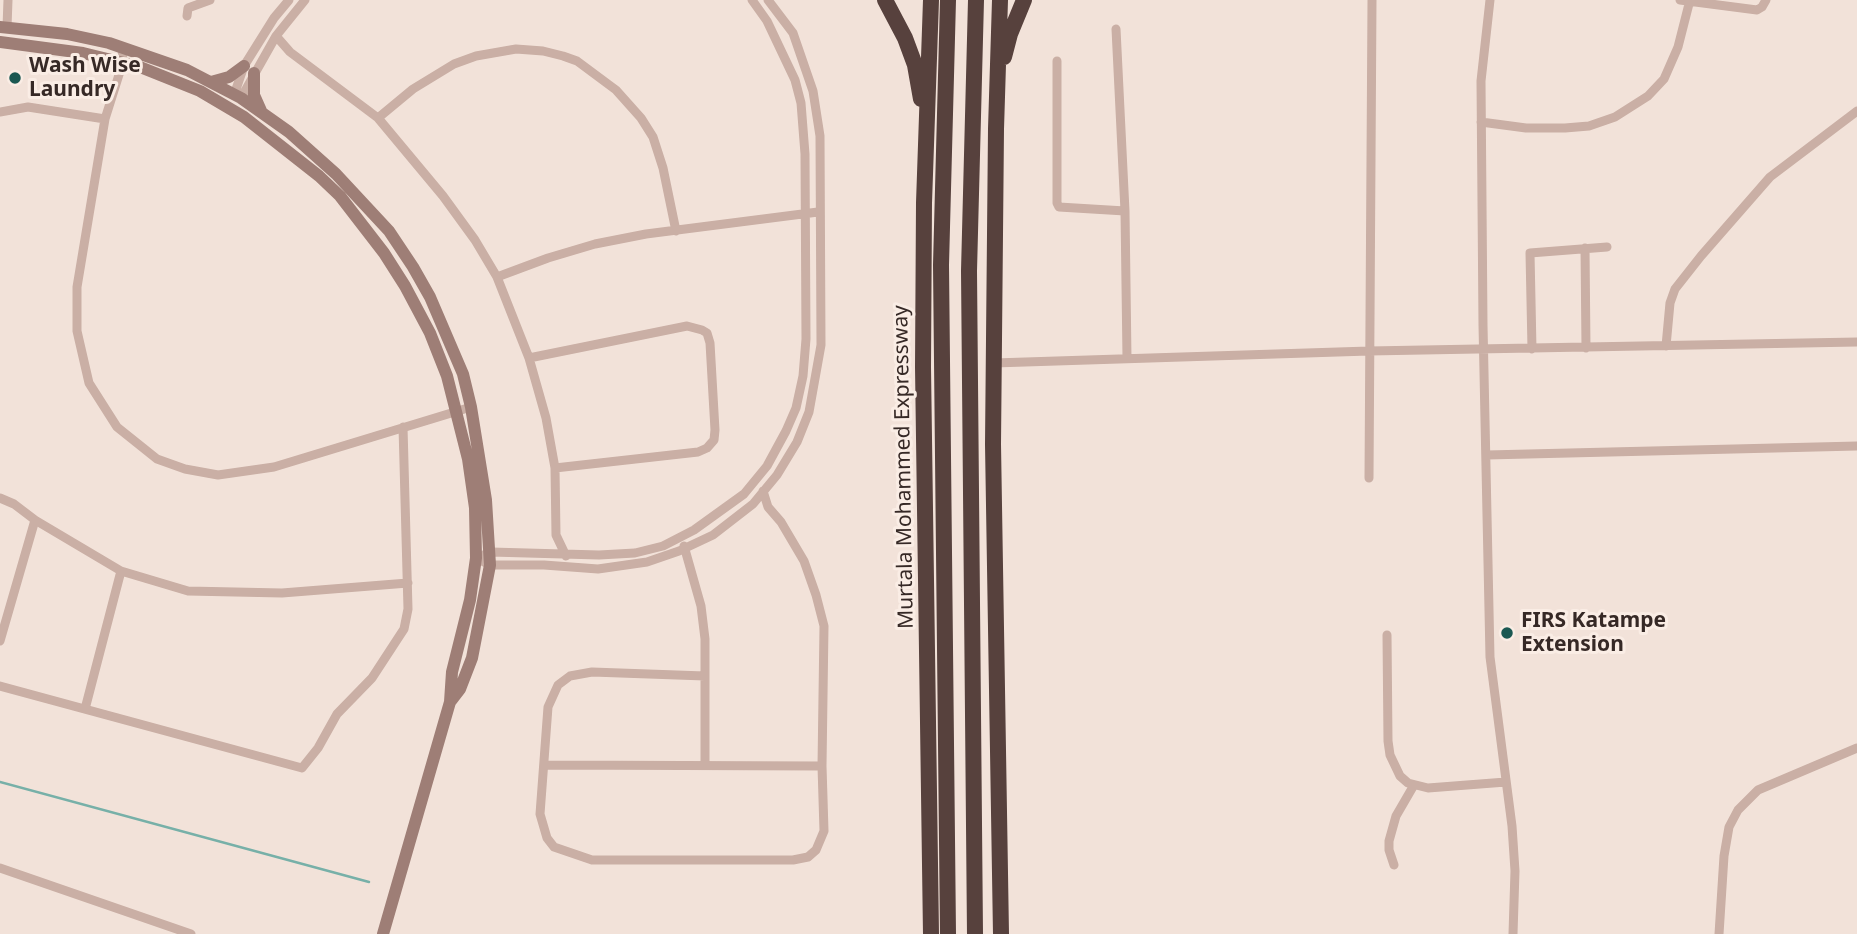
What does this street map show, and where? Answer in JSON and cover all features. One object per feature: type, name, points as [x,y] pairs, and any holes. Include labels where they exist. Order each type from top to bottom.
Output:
[{"type":"highway","points":[[885,0],[905,38],[915,65],[921,94],[924,203]]},
{"type":"highway","name":"Murtala Mohammed Expressway","points":[[931,0],[924,203],[923,367],[931,934]]},
{"type":"highway","name":"Murtala Mohammed Expressway","points":[[948,0],[941,265],[948,934]]},
{"type":"highway","points":[[975,934],[969,271],[976,0]]},
{"type":"highway","points":[[1000,0],[993,444],[1001,934]]},
{"type":"highway","points":[[996,129],[1004,58],[1010,34],[1024,0]]},
{"type":"street","points":[[8,0],[3,27],[14,43]]},
{"type":"street","points":[[187,16],[188,8],[210,0]]},
{"type":"street","points":[[244,117],[237,98],[274,18],[289,0]]},
{"type":"street","points":[[211,82],[249,69],[305,0]]},
{"type":"street","points":[[476,558],[635,553],[663,546],[717,516],[744,494],[767,466],[796,408],[803,376],[806,339],[805,154],[801,103],[781,47],[768,21],[752,0]]},
{"type":"street","points":[[490,558],[621,567],[647,562],[685,548],[713,535],[754,503],[777,475],[797,442],[809,412],[821,345],[818,212],[820,136],[813,92],[793,33],[768,0]]},
{"type":"street","points":[[1369,478],[1372,0]]},
{"type":"street","points":[[1490,0],[1483,52],[1481,122],[1490,657],[1515,871],[1513,934]]},
{"type":"street","points":[[1481,122],[1526,128],[1565,128],[1588,126],[1615,117],[1648,96],[1664,79],[1678,47],[1687,0],[1757,10],[1762,8],[1766,0]]},
{"type":"street","points":[[3,27],[68,34],[122,48],[187,70],[211,82],[289,132],[336,174],[389,231],[430,298],[459,363],[471,407],[486,500],[490,558],[472,658],[460,689],[450,702]]},
{"type":"street","points":[[1116,29],[1125,211],[1127,358]]},
{"type":"street","points":[[276,36],[290,52],[379,118],[443,196],[475,240],[497,277],[529,359],[546,418],[555,468],[556,535],[566,556]]},
{"type":"street","points":[[0,42],[83,52],[123,62],[222,102],[319,176],[340,196],[384,253],[430,333],[458,411],[468,459],[475,508],[476,558],[470,600],[452,672],[450,702],[383,934]]},
{"type":"street","points":[[122,48],[123,62],[105,119],[77,286],[77,331],[89,383],[117,428],[157,459],[185,469],[218,475],[274,467],[471,407]]},
{"type":"street","points":[[379,118],[413,89],[454,64],[476,56],[516,49],[543,51],[577,61],[616,90],[641,118],[653,138],[663,168],[676,231]]},
{"type":"street","points":[[267,50],[290,52]]},
{"type":"street","points":[[1057,61],[1057,203],[1059,207],[1125,211]]},
{"type":"street","points":[[249,69],[254,95],[262,113]]},
{"type":"street","points":[[222,102],[237,98]]},
{"type":"street","points":[[0,112],[28,107],[105,119]]},
{"type":"street","points":[[1666,346],[1670,303],[1675,289],[1700,256],[1770,177],[1857,111]]},
{"type":"street","points":[[497,277],[595,244],[646,234],[818,212]]},
{"type":"street","points":[[1532,349],[1530,253],[1608,247]]},
{"type":"street","points":[[1585,248],[1586,348]]},
{"type":"street","points":[[529,359],[687,326],[707,333],[710,343],[715,430],[713,440],[707,448],[698,452],[555,468]]},
{"type":"street","points":[[994,363],[1369,351],[1857,342]]},
{"type":"street","points":[[0,685],[302,768],[318,748],[337,714],[372,678],[404,629],[408,609],[408,583],[403,427]]},
{"type":"street","points":[[1487,454],[1857,446]]},
{"type":"street","points":[[705,676],[592,672],[570,676],[558,685],[548,707],[540,814],[547,838],[554,847],[592,860],[793,860],[808,857],[816,850],[824,831],[824,626],[804,561],[781,522],[768,508],[763,491]]},
{"type":"street","points":[[0,498],[121,571],[188,591],[282,593],[408,583]]},
{"type":"street","points":[[754,503],[768,508]]},
{"type":"street","points":[[0,641],[35,520]]},
{"type":"street","points":[[542,555],[556,535]]},
{"type":"street","points":[[680,538],[701,606],[705,639],[705,765]]},
{"type":"street","points":[[85,709],[121,571]]},
{"type":"street","points":[[1387,635],[1390,755],[1400,776],[1408,783],[1428,788],[1506,782]]},
{"type":"street","points":[[1719,934],[1724,856],[1729,827],[1738,810],[1758,790],[1857,748]]},
{"type":"street","points":[[544,765],[822,766]]},
{"type":"street","points":[[1394,865],[1389,850],[1392,830],[1396,816],[1414,785]]},
{"type":"street","points":[[0,868],[191,934]]},
{"type":"waterway","points":[[0,782],[369,882]]},
{"type":"place","name":"Wash Wise Laundry","points":[[15,78]]},
{"type":"place","name":"FIRS Katampe Extension","points":[[1507,633]]}]
